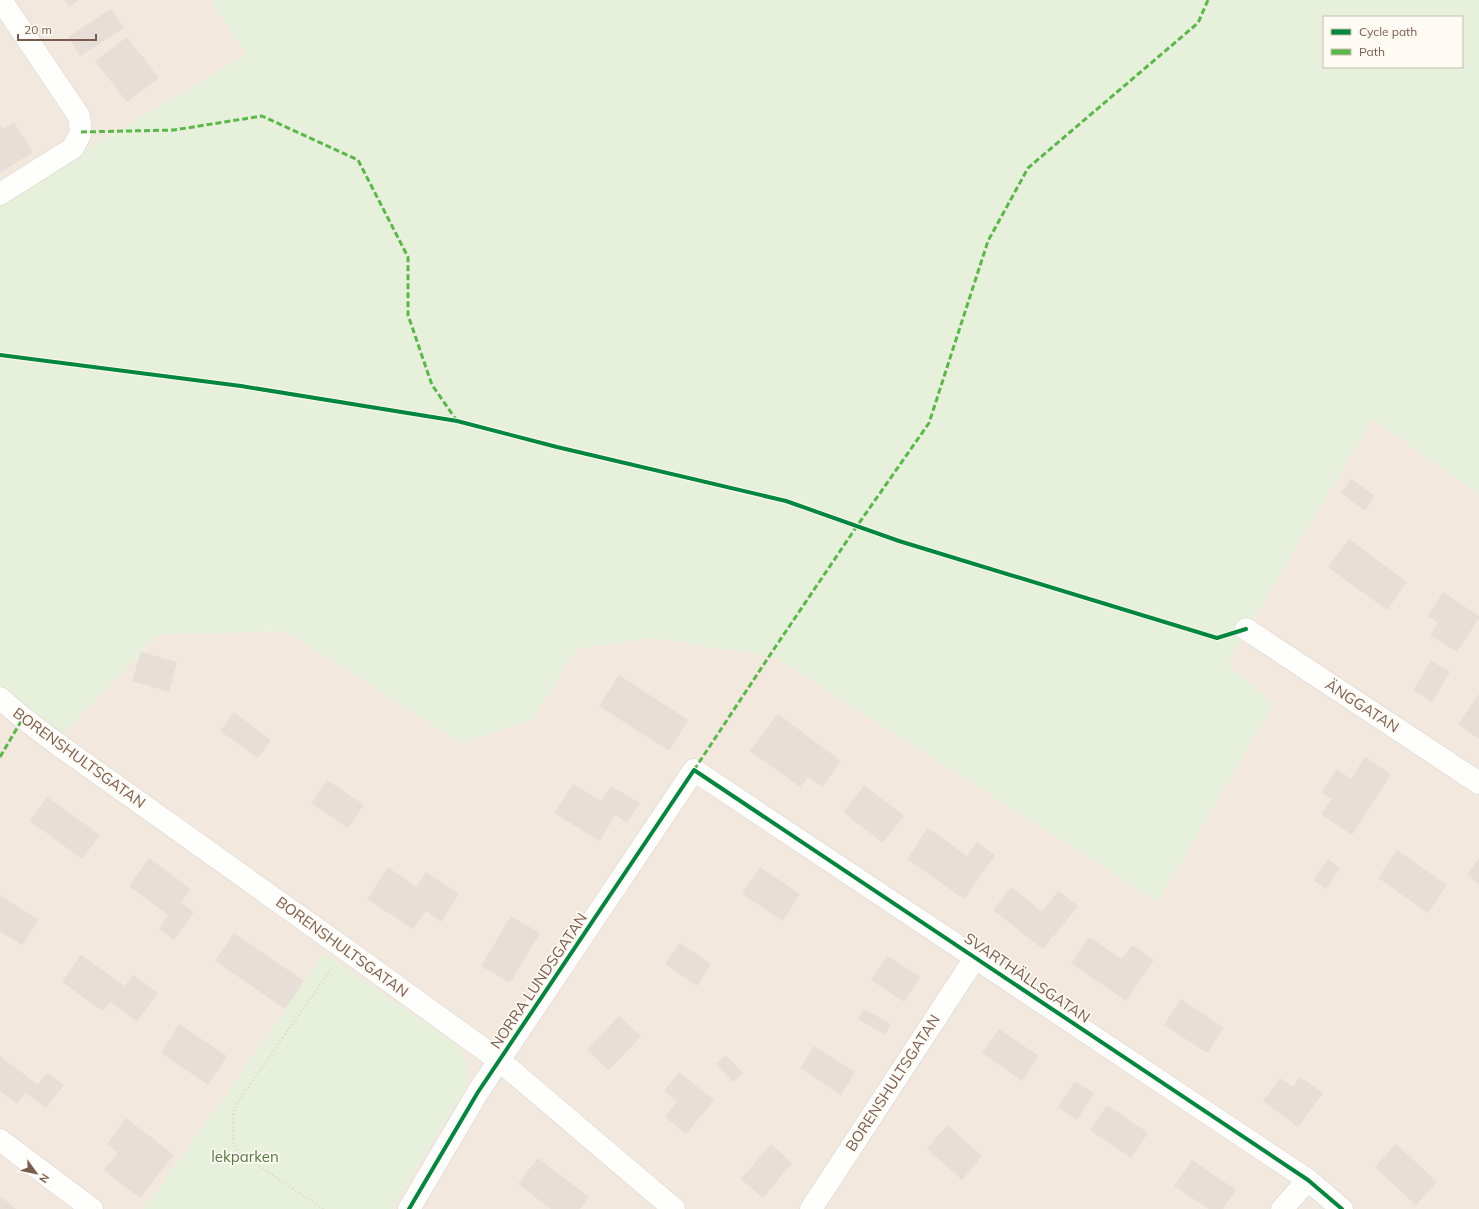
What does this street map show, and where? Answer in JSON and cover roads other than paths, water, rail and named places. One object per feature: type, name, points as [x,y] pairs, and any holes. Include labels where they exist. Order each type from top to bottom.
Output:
[{"type":"street","points":[[0,194],[73,148],[81,132],[80,116],[1,0]]},
{"type":"street","name":"ÄNGGATAN","points":[[1246,629],[1479,784]]},
{"type":"street","name":"BORENSHULTSGATAN","points":[[0,698],[56,743],[500,1061],[674,1209]]},
{"type":"street","name":"SVARTHÄLLSGATAN","points":[[694,770],[1308,1180],[1342,1209]]},
{"type":"street","name":"NORRA LUNDSGATAN","points":[[409,1209],[478,1092],[694,770]]},
{"type":"street","name":"BORENSHULTSGATAN","points":[[811,1209],[975,958]]},
{"type":"street","points":[[0,1140],[92,1209]]},
{"type":"street","points":[[1282,1209],[1308,1180]]},
{"type":"park label","name":"lekparken","points":[[245,1157]]}]
